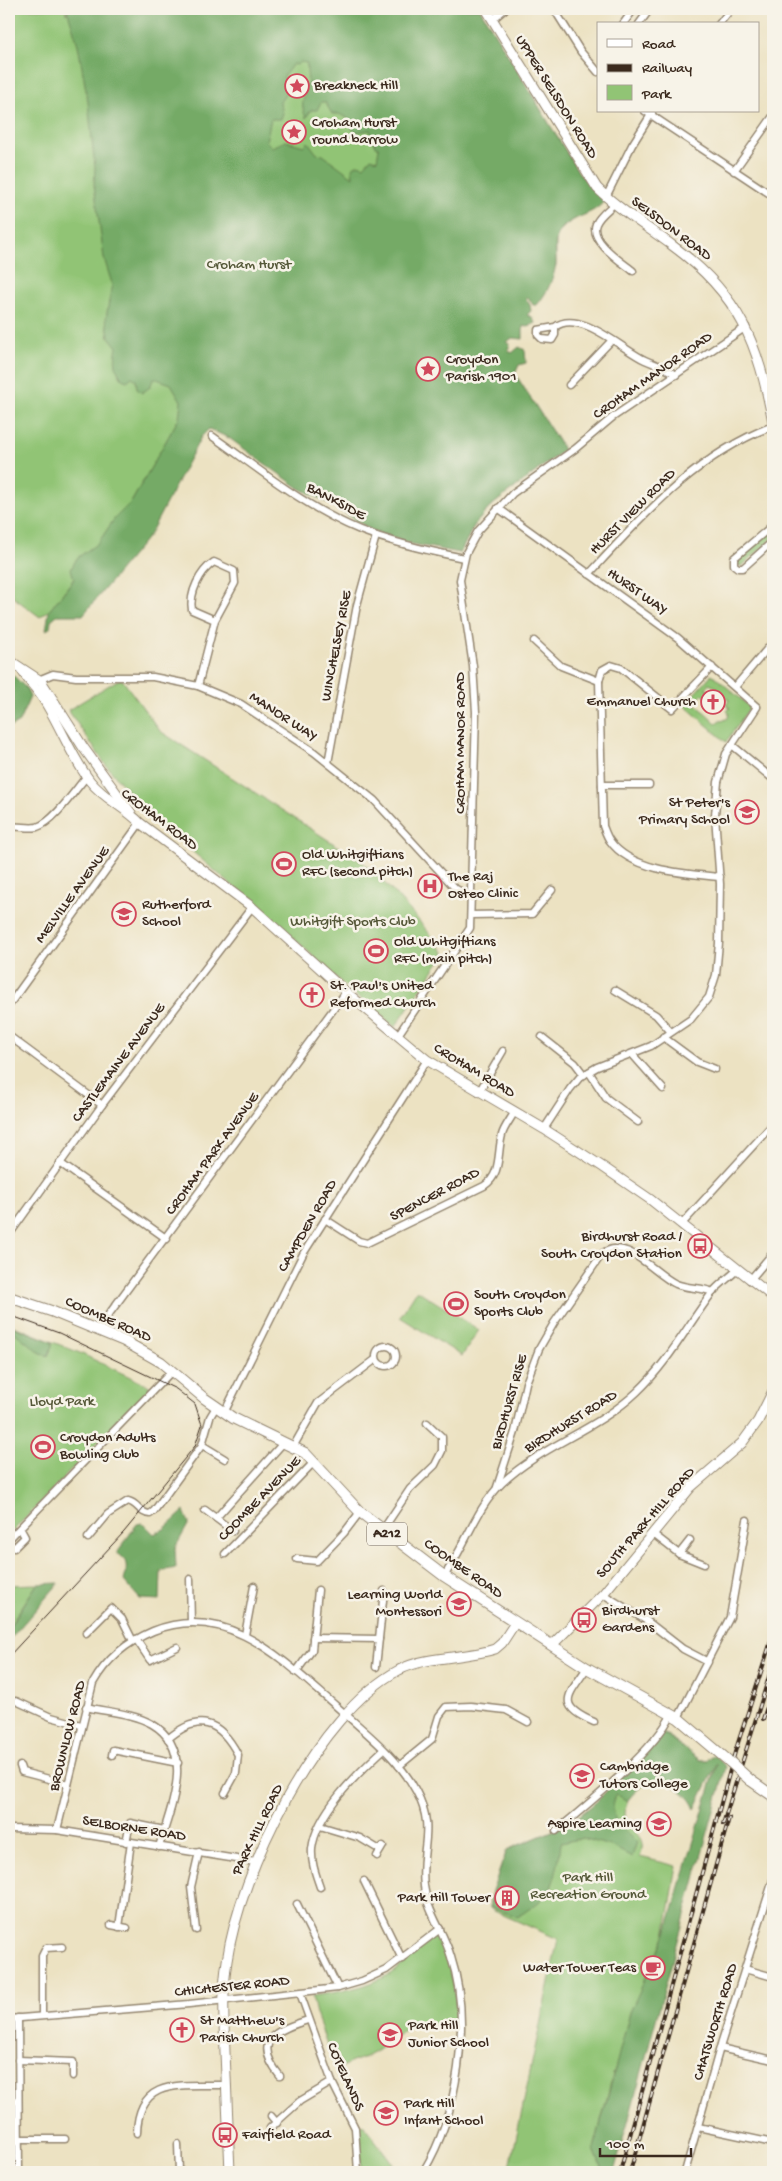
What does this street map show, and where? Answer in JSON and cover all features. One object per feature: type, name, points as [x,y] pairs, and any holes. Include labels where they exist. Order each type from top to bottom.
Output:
[{"type":"main road","name":"UPPER SELSDON ROAD","points":[[486,9],[584,169],[606,197]]},
{"type":"main road","name":"SELSDON ROAD","points":[[606,197],[698,265],[734,305],[746,327],[761,364],[773,424]]},
{"type":"main road","points":[[9,660],[48,690],[83,747],[133,816]]},
{"type":"main road","name":"CROHAM ROAD","points":[[35,681],[74,757],[87,776],[104,795],[252,907],[346,992],[427,1060],[544,1129],[643,1195],[773,1297]]},
{"type":"main road","name":"COOMBE ROAD","points":[[9,1297],[98,1329],[143,1351],[172,1371],[220,1410],[248,1427],[289,1445],[314,1462],[338,1491],[360,1512],[444,1576],[587,1668],[675,1716],[750,1780],[773,1796]]},
{"type":"main road","name":"SOUTH PARK HILL ROAD","points":[[552,1645],[603,1594],[691,1487],[742,1443],[758,1421],[773,1391]]},
{"type":"main road","name":"PARK HILL ROAD","points":[[230,2172],[224,1999],[227,1959],[234,1926],[255,1862],[294,1785],[318,1749],[346,1715],[377,1684],[398,1671],[431,1660],[494,1648],[502,1643],[515,1623]]},
{"type":"street","points":[[492,20],[504,9]]},
{"type":"street","points":[[554,9],[581,52],[597,69]]},
{"type":"street","points":[[624,22],[634,9]]},
{"type":"street","points":[[640,22],[650,9]]},
{"type":"street","points":[[721,22],[731,9]]},
{"type":"street","points":[[606,197],[649,112],[773,196]]},
{"type":"street","points":[[734,171],[773,116]]},
{"type":"street","points":[[614,204],[599,218],[595,227],[595,234],[607,250],[633,271]]},
{"type":"street","points":[[555,327],[562,324],[581,324],[592,327],[645,360],[668,368],[676,374]]},
{"type":"street","name":"CROHAM MANOR ROAD","points":[[398,1035],[467,934],[471,915],[476,712],[474,666],[460,589],[460,574],[464,558],[478,531],[513,493],[575,449],[613,417],[746,327]]},
{"type":"street","points":[[569,385],[612,340]]},
{"type":"street","name":"HURST VIEW ROAD","points":[[589,574],[673,487],[710,460],[773,424]]},
{"type":"street","name":"BANKSIDE","points":[[212,436],[312,505],[349,525],[376,536],[464,558]]},
{"type":"street","name":"HURST WAY","points":[[498,508],[662,625],[756,705],[756,709],[732,745]]},
{"type":"street","points":[[773,524],[732,560],[734,565],[738,568],[743,568],[773,541]]},
{"type":"street","name":"WINCHELSEY RISE","points":[[328,763],[357,605],[376,536]]},
{"type":"street","points":[[755,540],[763,550]]},
{"type":"street","points":[[198,686],[215,620],[234,583],[234,571],[214,562],[205,568],[190,600],[192,610],[215,620]]},
{"type":"street","points":[[534,641],[562,666],[599,681]]},
{"type":"street","points":[[735,687],[773,642]]},
{"type":"street","points":[[712,667],[672,709],[632,676],[616,666],[611,665],[602,670],[599,681],[603,826],[610,841],[620,850],[642,862],[666,870],[720,876]]},
{"type":"street","name":"MANOR WAY","points":[[35,681],[53,674],[76,677],[138,676],[198,686],[251,710],[328,763],[374,800],[456,889],[466,894],[471,894]]},
{"type":"street","points":[[544,1129],[570,1089],[587,1073],[632,1054],[671,1032],[694,1016],[711,994],[719,952],[720,876],[716,802],[722,765],[732,745],[773,778]]},
{"type":"street","points":[[9,826],[34,828],[52,818],[87,776]]},
{"type":"street","points":[[602,785],[648,785]]},
{"type":"street","name":"MELVILLE AVENUE","points":[[9,1005],[140,824]]},
{"type":"street","points":[[471,915],[532,914],[552,890]]},
{"type":"street","name":"CASTLEMAINE AVENUE","points":[[9,1235],[102,1105],[252,907]]},
{"type":"street","points":[[615,990],[656,1015],[671,1032]]},
{"type":"street","name":"CROHAM PARK AVENUE","points":[[98,1329],[167,1238],[346,992]]},
{"type":"street","points":[[9,1036],[102,1105]]},
{"type":"street","points":[[542,1037],[587,1073],[606,1098],[638,1122]]},
{"type":"street","points":[[663,1037],[697,1062],[715,1069]]},
{"type":"street","points":[[479,1092],[503,1051]]},
{"type":"street","points":[[632,1054],[663,1089]]},
{"type":"street","name":"CAMPDEN ROAD","points":[[202,1445],[210,1417],[220,1410],[324,1219],[427,1060]]},
{"type":"street","name":"SPENCER ROAD","points":[[324,1219],[360,1241],[367,1243],[484,1186],[492,1179],[495,1172],[502,1133],[515,1111]]},
{"type":"street","points":[[681,1224],[773,1124]]},
{"type":"street","points":[[60,1163],[167,1238]]},
{"type":"street","name":"BIRDHURST RISE","points":[[496,1490],[515,1432],[529,1375],[539,1349],[554,1323],[602,1254],[614,1248],[626,1250],[674,1283],[713,1292]]},
{"type":"street","points":[[750,1280],[773,1253]]},
{"type":"street","name":"BIRDHURST ROAD","points":[[444,1576],[496,1490],[517,1471],[604,1418],[631,1398],[663,1364],[713,1292],[737,1270]]},
{"type":"street","points":[[216,1518],[289,1445],[318,1403],[376,1359]]},
{"type":"street","points":[[9,1539],[172,1371]]},
{"type":"street","points":[[382,1530],[410,1489],[435,1465],[442,1451],[442,1438],[427,1423]]},
{"type":"street","points":[[88,1538],[108,1514],[128,1501],[134,1503],[145,1513],[152,1513],[202,1445],[225,1459]]},
{"type":"street","name":"COOMBE AVENUE","points":[[225,1554],[314,1462]]},
{"type":"street","points":[[205,1510],[233,1531]]},
{"type":"street","points":[[297,1559],[317,1561],[344,1533],[360,1512]]},
{"type":"street","points":[[556,1831],[593,1799],[644,1750],[675,1716],[708,1662],[732,1612],[747,1520]]},
{"type":"street","points":[[9,1543],[14,1548],[24,1537],[20,1528]]},
{"type":"street","points":[[652,1533],[680,1554],[704,1564]]},
{"type":"street","points":[[680,1554],[690,1540]]},
{"type":"street","points":[[190,1578],[191,1622]]},
{"type":"street","points":[[244,1635],[254,1586]]},
{"type":"street","points":[[296,1672],[310,1653],[318,1590]]},
{"type":"street","points":[[376,1667],[384,1591]]},
{"type":"street","points":[[603,1594],[647,1621],[683,1649],[708,1662]]},
{"type":"street","points":[[86,1633],[111,1608],[122,1619],[150,1660],[177,1647]]},
{"type":"street","name":"BROWNLOW ROAD","points":[[57,1830],[90,1689],[102,1669],[119,1651],[135,1640],[170,1625],[191,1622],[220,1626],[260,1643],[346,1715],[399,1766],[417,1792],[426,1815],[428,1832],[424,1885],[427,1903],[451,1956],[457,1978],[460,2032],[456,2078],[447,2120],[438,2145],[423,2172]]},
{"type":"street","points":[[313,1638],[379,1639]]},
{"type":"street","points":[[587,1668],[570,1693],[568,1701],[574,1712],[594,1722]]},
{"type":"street","points":[[16,1701],[51,1717],[82,1725]]},
{"type":"street","points":[[399,1766],[432,1739],[439,1716],[446,1707],[471,1706],[506,1710],[528,1722]]},
{"type":"street","points":[[86,1708],[138,1718],[153,1724],[168,1739],[176,1751],[178,1763],[159,1847]]},
{"type":"street","points":[[168,1739],[187,1724],[199,1721],[208,1724],[223,1734],[238,1755],[236,1773],[225,1792]]},
{"type":"street","points":[[112,1755],[113,1750],[178,1763]]},
{"type":"street","points":[[320,1887],[312,1862],[312,1848],[320,1826],[352,1779],[382,1750]]},
{"type":"street","points":[[20,1766],[22,1772],[68,1784]]},
{"type":"street","points":[[119,1927],[130,1823],[164,1830]]},
{"type":"street","points":[[320,1826],[360,1838],[380,1851]]},
{"type":"street","name":"SELBORNE ROAD","points":[[9,1829],[57,1830],[255,1862]]},
{"type":"street","points":[[196,1930],[191,1887],[199,1852]]},
{"type":"street","name":"CHATSWORTH ROAD","points":[[686,2172],[720,2048],[772,1891],[773,1880]]},
{"type":"street","points":[[364,1881],[402,1959]]},
{"type":"street","points":[[298,1904],[338,1988]]},
{"type":"street","points":[[111,1925],[127,1928]]},
{"type":"street","name":"CHICHESTER ROAD","points":[[9,2019],[143,2008],[338,1988],[362,1982],[386,1970],[440,1929]]},
{"type":"street","points":[[42,2015],[42,1956],[46,1948],[62,1947]]},
{"type":"street","points":[[745,1969],[773,1977]]},
{"type":"street","name":"COTELANDS","points":[[300,1993],[308,2020],[332,2082],[355,2128],[358,2172]]},
{"type":"street","points":[[18,2018],[19,2172]]},
{"type":"street","points":[[280,2076],[273,2072],[269,2058],[269,2040],[275,2032],[282,2028],[308,2020]]},
{"type":"street","points":[[720,2048],[773,2060]]},
{"type":"street","points":[[18,2060],[73,2062],[74,2076]]},
{"type":"street","points":[[270,2128],[294,2106],[332,2082]]},
{"type":"street","points":[[137,2133],[139,2112],[147,2097],[153,2092],[175,2087],[226,2085]]},
{"type":"street","points":[[9,2101],[18,2102]]},
{"type":"street","points":[[271,2116],[277,2123]]},
{"type":"street","points":[[698,2127],[773,2142]]},
{"type":"street","points":[[19,2139],[64,2138]]},
{"type":"street","points":[[178,2144],[179,2172]]},
{"type":"green space","name":"Croham Hurst","points":[[9,9],[65,9],[67,14],[67,9],[480,9],[579,173],[604,201],[567,224],[558,233],[556,240],[556,266],[492,338],[564,450],[491,506],[475,524],[460,553],[192,396],[132,501],[51,609],[40,617],[9,594]]},
{"type":"green space","name":"Croham Hurst","points":[[67,9],[480,9],[579,173],[604,201],[594,210],[563,227],[559,232],[555,243],[556,263],[554,275],[550,286],[537,305],[533,305],[528,297],[526,299],[531,311],[527,315],[532,317],[535,323],[528,327],[523,326],[523,339],[512,338],[507,342],[510,344],[508,350],[512,353],[519,347],[525,350],[526,363],[519,365],[515,374],[564,450],[491,506],[475,524],[460,553],[412,544],[374,532],[330,504],[299,488],[229,438],[209,429],[201,437],[150,534],[83,615],[57,615],[51,620],[50,628],[46,630],[49,611],[74,579],[71,569],[77,558],[98,543],[115,518],[132,501],[179,418],[181,401],[171,384],[154,378],[150,387],[142,393],[137,389],[136,380],[132,377],[127,381],[122,379],[118,371],[115,360],[117,347],[109,337],[106,318],[112,284],[104,258],[94,185],[95,168],[88,102],[78,45]],"holes":[[[307,63],[308,84],[303,99],[303,109],[306,118],[311,110],[317,110],[321,102],[325,102],[332,114],[339,114],[349,119],[353,130],[358,132],[370,130],[375,145],[379,148],[377,160],[371,158],[364,166],[358,164],[352,168],[353,177],[323,155],[317,154],[308,142],[304,146],[286,141],[272,147],[266,141],[271,119],[281,119],[283,113],[280,102],[287,90],[284,76],[293,64]]]},
{"type":"green space","points":[[773,526],[773,538],[742,566],[738,565],[736,559]]},
{"type":"green space","points":[[9,671],[26,688],[30,697],[19,722],[9,728]]},
{"type":"green space","points":[[712,674],[750,707],[726,742],[684,705]],"holes":[[[709,684],[720,689],[718,691],[729,700],[726,705],[730,708],[727,711],[729,713],[728,718],[716,723],[696,704],[702,694],[706,697],[710,692],[706,688]]]},
{"type":"green space","name":"Whitgift Sports Club","points":[[121,678],[160,731],[362,862],[406,906],[445,953],[395,1027],[345,986],[299,943],[144,810],[105,764],[68,710]]},
{"type":"green space","points":[[417,1290],[479,1330],[462,1356],[400,1317]]},
{"type":"green space","name":"Lloyd Park","points":[[9,1324],[80,1353],[151,1387],[9,1535]]},
{"type":"green space","points":[[9,1325],[52,1342],[48,1356],[39,1352],[9,1328]]},
{"type":"green space","points":[[184,1511],[189,1523],[175,1548],[176,1568],[161,1571],[160,1600],[140,1599],[124,1581],[126,1565],[124,1559],[117,1553],[137,1524],[143,1523],[154,1534],[164,1529]]},
{"type":"green space","points":[[59,1583],[9,1640],[9,1628],[37,1584]]},
{"type":"green space","points":[[37,1584],[10,1625],[9,1627],[9,1585]]},
{"type":"green space","name":"Park Hill Recreation Ground","points":[[663,1733],[700,1760],[707,1760],[715,1755],[695,1809],[688,1796],[677,1788],[665,1784],[652,1784],[640,1788],[631,1795],[626,1807],[626,1822],[641,1841],[642,1851],[640,1857],[677,1866],[665,1936],[613,2074],[594,2149],[603,2172],[509,2172],[558,1939],[492,1910],[489,1907],[492,1891],[507,1850],[569,1824],[595,1803]]},
{"type":"green space","points":[[663,1733],[700,1760],[707,1760],[715,1755],[726,1767],[614,2172],[603,2172],[594,2149],[630,2012],[665,1936],[717,1764],[695,1809],[684,1793],[665,1783],[652,1782],[644,1785],[627,1801],[616,1794],[613,1808],[617,1821],[637,1842],[632,1857],[613,1847],[583,1838],[561,1843],[552,1884],[540,1901],[518,1917],[489,1907],[492,1891],[507,1850],[569,1824],[595,1803]]},
{"type":"green space","points":[[438,1933],[454,1988],[456,2022],[407,2027],[390,2043],[371,2054],[336,2069],[316,2014],[312,1996],[352,1989],[381,1979],[402,1965]]},
{"type":"green space","points":[[363,2124],[399,2172],[361,2172],[359,2127]]},
{"type":"tram line","points":[[9,1315],[59,1333],[176,1389],[195,1404],[202,1425],[195,1446],[124,1532],[9,1656]]},
{"type":"railway","points":[[620,2172],[735,1752],[773,1635]]},
{"type":"railway","points":[[723,1824],[773,1664]]},
{"type":"railway","points":[[763,1719],[773,1690]]},
{"type":"railway","points":[[630,2172],[729,1818]]},
{"type":"place","name":"Breakneck Hill","points":[[297,86]]},
{"type":"place","name":"Croham Hurst round barrow","points":[[294,132]]},
{"type":"place","name":"Croydon Parish 1901","points":[[428,369]]},
{"type":"place","name":"Emmanuel Church","points":[[713,702]]},
{"type":"place","name":"St Peter's Primary School","points":[[747,812]]},
{"type":"place","name":"Old Whitgiftians RFC (second pitch)","points":[[284,864]]},
{"type":"place","name":"The Raj Osteo Clinic","points":[[430,886]]},
{"type":"place","name":"Rutherford School","points":[[124,914]]},
{"type":"place","name":"Old Whitgiftians RFC (main pitch)","points":[[376,951]]},
{"type":"place","name":"St. Paul's United Reformed Church","points":[[312,995]]},
{"type":"place","name":"Birdhurst Road / South Croydon Station","points":[[700,1246]]},
{"type":"place","name":"South Croydon Sports Club","points":[[456,1304]]},
{"type":"place","name":"Croydon Adults Bowling Club","points":[[43,1447]]},
{"type":"place","name":"Learning World Montessori","points":[[459,1604]]},
{"type":"place","name":"Birdhurst Gardens","points":[[584,1620]]},
{"type":"place","name":"Cambridge Tutors College","points":[[582,1776]]},
{"type":"place","name":"Aspire Learning","points":[[659,1824]]},
{"type":"place","name":"Park Hill Tower","points":[[507,1898]]},
{"type":"place","name":"Water Tower Teas","points":[[653,1968]]},
{"type":"place","name":"St Matthew's Parish Church","points":[[182,2030]]},
{"type":"place","name":"Park Hill Junior School","points":[[390,2035]]},
{"type":"place","name":"Park Hill Infant School","points":[[386,2113]]},
{"type":"place","name":"Fairfield Road","points":[[225,2135]]}]
